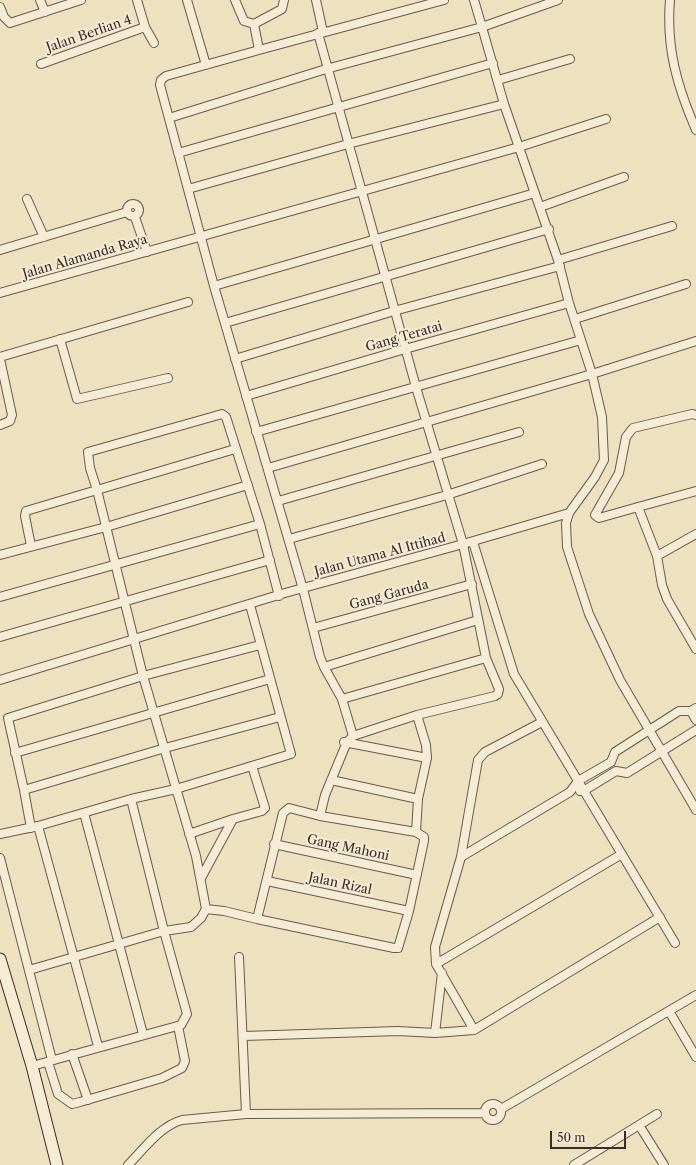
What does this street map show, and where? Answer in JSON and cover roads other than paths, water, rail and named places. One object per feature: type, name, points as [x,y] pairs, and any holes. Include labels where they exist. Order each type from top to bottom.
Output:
[{"type":"main road","points":[[0,959],[32,1066],[57,1162]]},
{"type":"street","points":[[40,0],[44,12]]},
{"type":"street","points":[[0,7],[4,17],[10,23],[81,0]]},
{"type":"street","points":[[137,0],[146,27],[154,43]]},
{"type":"street","points":[[187,0],[206,65]]},
{"type":"street","points":[[235,0],[244,21],[254,24],[282,9],[284,0]]},
{"type":"street","points":[[316,0],[326,69],[436,457],[463,544],[486,658],[499,687],[498,694],[417,715],[348,740]]},
{"type":"street","points":[[320,816],[325,795],[348,740],[342,699],[318,653],[313,628],[300,590],[289,539],[256,432],[214,286],[160,85],[161,80],[166,76],[444,0]]},
{"type":"street","points":[[474,0],[504,104],[549,229],[569,303],[592,374],[602,417],[604,460],[595,477],[569,513],[566,523],[567,547],[589,614],[620,680],[696,810]]},
{"type":"street","points":[[169,118],[326,69],[482,27],[558,0]]},
{"type":"street","points":[[670,0],[668,24],[670,51],[675,75],[696,130]]},
{"type":"street","points":[[254,24],[259,50]]},
{"type":"street","name":"Jalan Berlian 4","points":[[41,64],[146,27]]},
{"type":"street","points":[[498,80],[570,59]]},
{"type":"street","points":[[178,153],[492,63]]},
{"type":"street","points":[[188,189],[348,144],[504,104]]},
{"type":"street","name":"Jalan Alamanda Raya","points":[[0,294],[519,147],[606,119]]},
{"type":"street","points":[[540,207],[624,177]]},
{"type":"street","points":[[214,286],[535,193]]},
{"type":"street","points":[[28,199],[44,237]]},
{"type":"street","points":[[126,212],[128,206],[135,204],[139,209],[139,212],[135,217]]},
{"type":"street","points":[[0,250],[126,212]]},
{"type":"street","points":[[126,212],[128,215],[135,217]]},
{"type":"street","points":[[135,217],[147,252]]},
{"type":"street","points":[[235,359],[559,263],[672,226]]},
{"type":"street","points":[[225,323],[549,229]]},
{"type":"street","points":[[575,319],[686,284]]},
{"type":"street","points":[[0,425],[10,421],[12,415],[0,358],[188,302]]},
{"type":"street","name":"Gang Teratai","points":[[246,396],[569,303]]},
{"type":"street","points":[[60,339],[77,399],[168,378]]},
{"type":"street","points":[[256,432],[581,340]]},
{"type":"street","points":[[268,468],[592,374],[696,341]]},
{"type":"street","points":[[209,909],[134,640],[97,490],[90,468],[88,452],[222,414],[226,417],[282,594]]},
{"type":"street","points":[[696,415],[692,414],[632,428],[626,437],[619,473],[595,515],[599,518],[696,491]]},
{"type":"street","points":[[278,501],[519,432]]},
{"type":"street","points":[[31,546],[25,516],[26,511],[236,449]]},
{"type":"street","points":[[289,539],[447,495],[542,464]]},
{"type":"street","points":[[0,555],[106,527],[248,486]]},
{"type":"street","points":[[638,507],[657,556],[664,592],[696,648]]},
{"type":"street","name":"Jalan Utama Al Ittihad","points":[[0,680],[282,594],[473,542],[569,513]]},
{"type":"street","points":[[0,597],[260,524]]},
{"type":"street","points":[[657,556],[696,534]]},
{"type":"street","points":[[473,542],[512,668],[542,722],[585,790],[675,943]]},
{"type":"street","points":[[0,637],[270,560]]},
{"type":"street","name":"Gang Garuda","points":[[313,628],[472,584]]},
{"type":"street","points":[[0,834],[35,827],[131,799],[176,789],[291,754],[250,605]]},
{"type":"street","points":[[324,667],[478,620]]},
{"type":"street","points":[[688,635],[696,630]]},
{"type":"street","points":[[98,1046],[74,958],[24,790],[8,718],[144,676],[260,645]]},
{"type":"street","points":[[342,699],[486,658]]},
{"type":"street","points":[[16,753],[270,679]]},
{"type":"street","points":[[461,857],[570,792],[578,781],[611,762],[615,752],[679,711],[694,709],[696,720]]},
{"type":"street","points":[[416,832],[418,799],[427,758],[426,745],[417,715]]},
{"type":"street","points":[[24,790],[165,748],[280,717]]},
{"type":"street","points":[[474,1030],[436,964],[435,947],[461,857],[478,760],[485,752],[542,722]]},
{"type":"street","points":[[570,792],[585,790],[616,771],[627,773],[696,730]]},
{"type":"street","points":[[348,740],[427,758]]},
{"type":"street","points":[[611,762],[616,771]]},
{"type":"street","points":[[189,834],[262,811],[264,808],[252,766]]},
{"type":"street","points":[[331,780],[418,799]]},
{"type":"street","points":[[32,1066],[98,1046],[178,1026],[185,1020],[187,1014],[164,932],[131,799]]},
{"type":"street","points":[[209,909],[396,949],[400,944],[409,911],[424,839],[420,833],[416,832],[286,809],[283,813],[274,844],[267,881],[257,919]]},
{"type":"street","points":[[84,813],[143,1034]]},
{"type":"street","points":[[201,878],[233,819]]},
{"type":"street","name":"Gang Mahoni","points":[[274,844],[417,874]]},
{"type":"street","points":[[436,964],[622,854]]},
{"type":"street","points":[[0,858],[29,970],[58,1094],[62,1098],[72,1104],[88,1100],[162,1078],[182,1068],[185,1061],[178,1026]]},
{"type":"street","name":"Jalan Rizal","points":[[267,881],[409,911]]},
{"type":"street","points":[[29,970],[164,932],[191,927],[209,909]]},
{"type":"street","points":[[244,1036],[318,1035],[398,1031],[435,1033],[474,1030],[660,917]]},
{"type":"street","points":[[239,957],[244,1036],[246,1114]]},
{"type":"street","points":[[435,1033],[442,973]]},
{"type":"street","points":[[501,1109],[696,995]]},
{"type":"street","points":[[669,1011],[696,1057]]},
{"type":"street","points":[[72,1054],[88,1100]]},
{"type":"street","points":[[491,1103],[498,1104],[501,1109],[500,1116],[495,1120],[488,1119],[485,1113],[486,1107],[491,1103]]},
{"type":"street","points":[[128,1165],[162,1132],[175,1122],[246,1114],[485,1113]]},
{"type":"street","points":[[574,1165],[657,1114]]},
{"type":"street","points":[[639,1125],[664,1165]]}]
